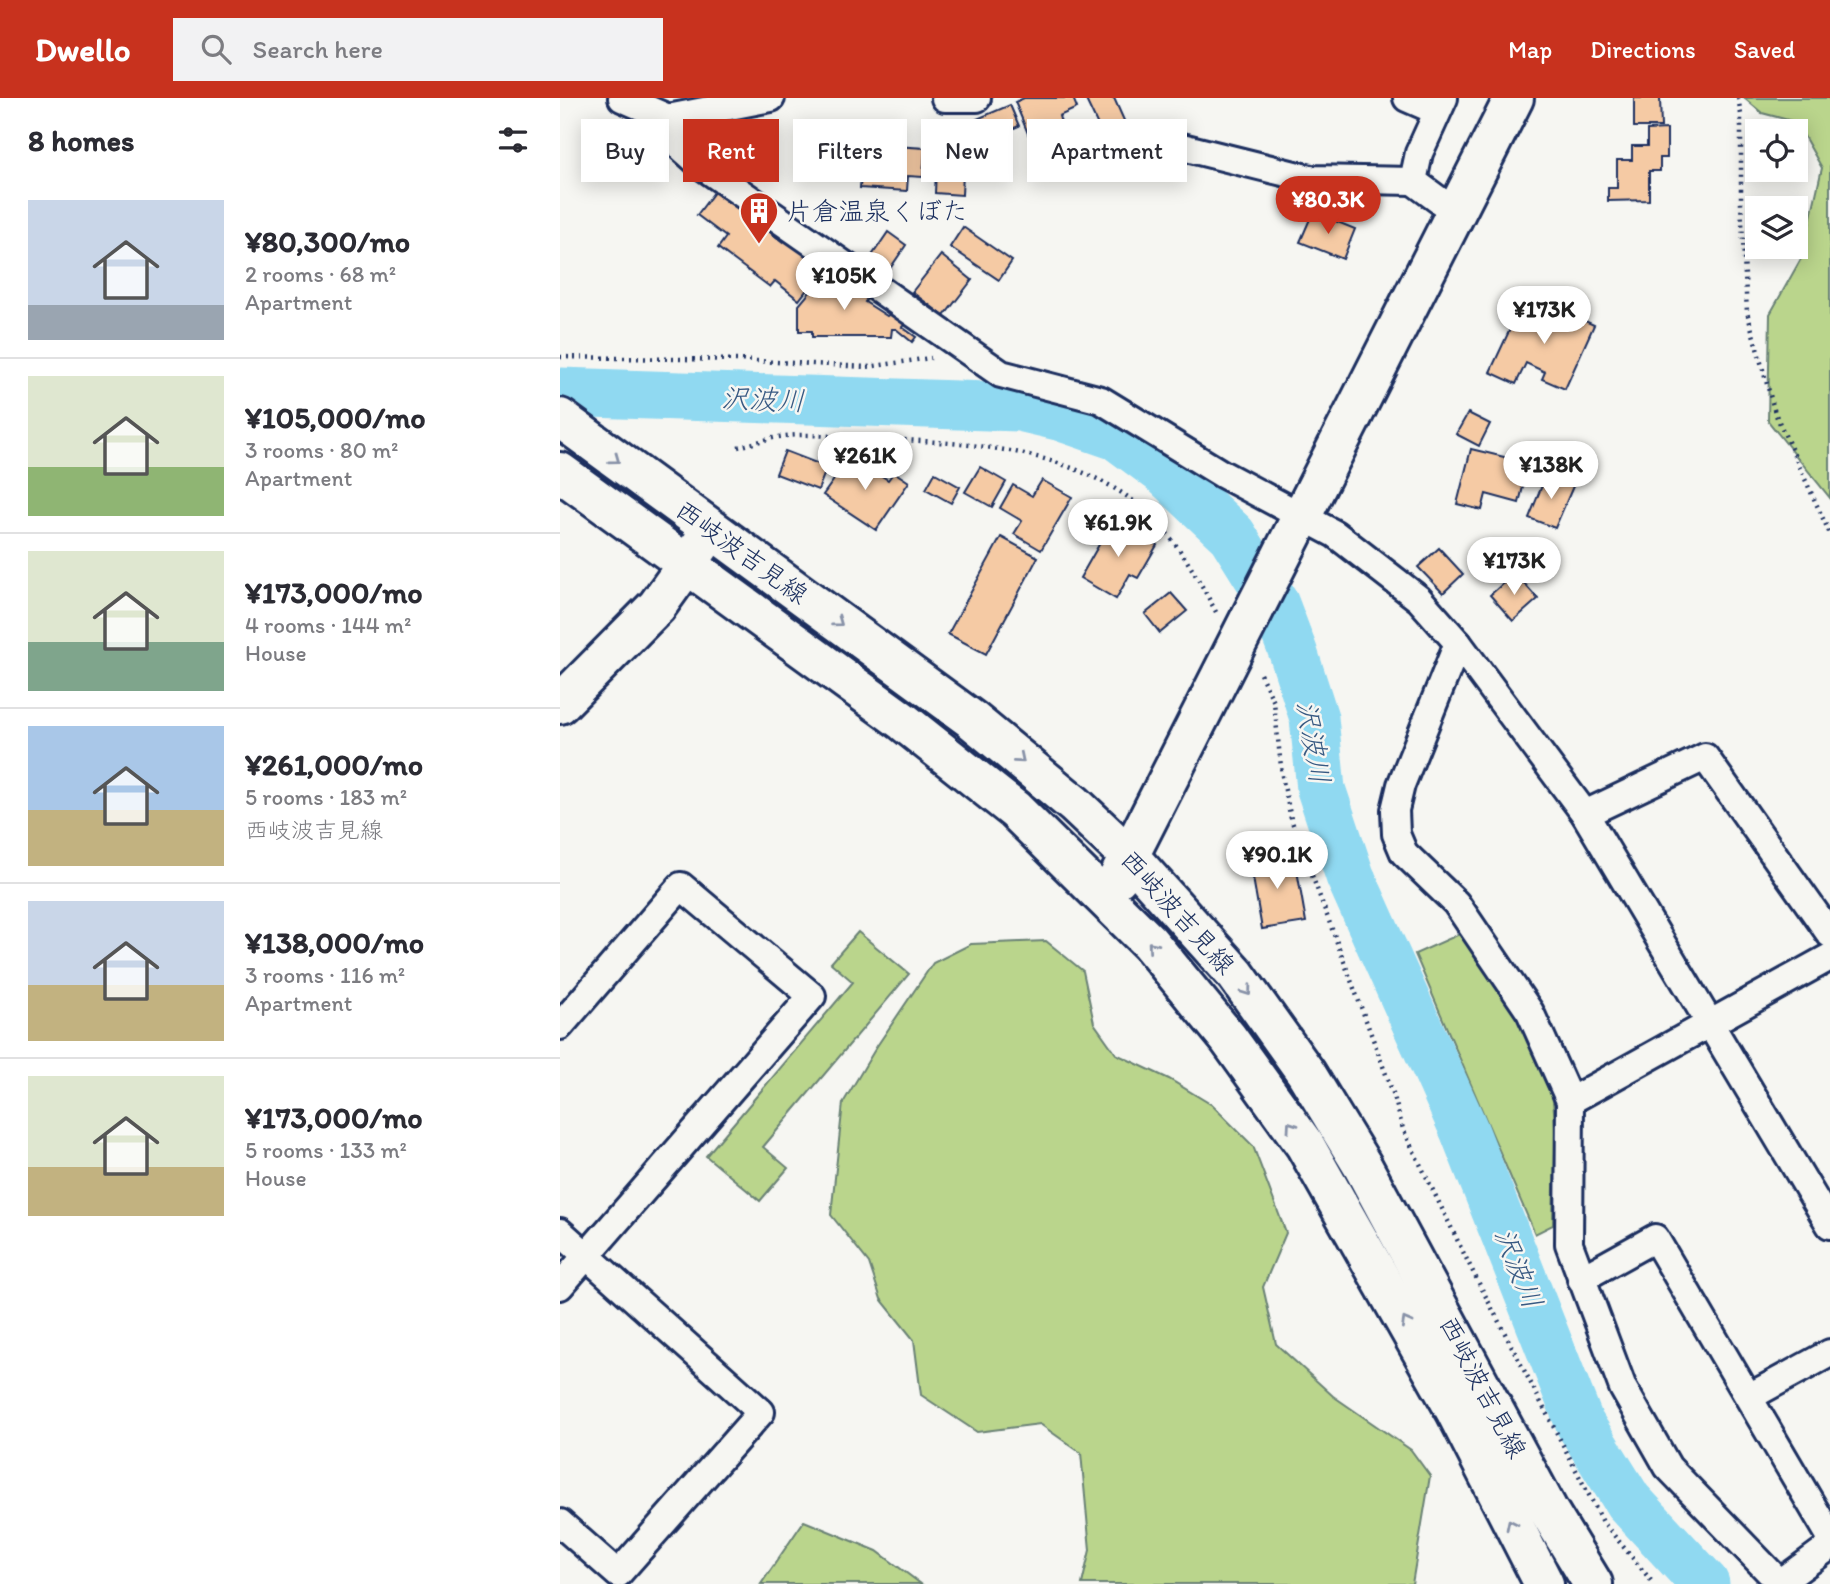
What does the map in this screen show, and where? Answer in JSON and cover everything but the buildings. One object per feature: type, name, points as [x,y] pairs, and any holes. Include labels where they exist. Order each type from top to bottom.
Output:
[{"type":"main road","points":[[1108,899],[1229,623],[1294,531],[1514,98]]},
{"type":"main road","name":"西岐波吉見線","points":[[560,418],[971,719],[1069,799],[1129,856],[1236,975],[1306,1073],[1362,1164],[1548,1510],[1593,1584]]},
{"type":"main road","name":"西岐波吉見線","points":[[560,472],[904,722],[1015,810],[1149,942],[1228,1038],[1305,1145],[1456,1412],[1544,1584]]},
{"type":"main road","points":[[560,704],[657,606],[711,529]]},
{"type":"street","points":[[622,98],[668,118],[771,98]]},
{"type":"street","points":[[945,98],[977,98]]},
{"type":"street","points":[[1407,98],[1441,104],[1419,153],[1413,181]]},
{"type":"street","points":[[668,118],[682,148],[701,165],[1001,374],[1101,400],[1222,474],[1294,531],[1335,534],[1419,598],[1458,643],[1585,814],[1830,1225]]},
{"type":"street","points":[[1187,148],[1311,179],[1413,181],[1455,212]]},
{"type":"street","points":[[1458,643],[1401,785],[1395,810],[1396,834],[1404,853],[1456,903],[1530,1012],[1570,1101],[1570,1244],[1623,1388],[1668,1466],[1780,1584],[1830,1546]]},
{"type":"street","points":[[1585,814],[1705,757],[1830,934]]},
{"type":"street","points":[[560,1026],[681,886],[812,996],[560,1286]]},
{"type":"street","points":[[1570,1101],[1830,957]]},
{"type":"street","points":[[560,1231],[761,1412],[618,1574],[560,1523]]},
{"type":"street","points":[[1581,1279],[1655,1238],[1830,1536]]},
{"type":"street","points":[[1749,1397],[1830,1353]]},
{"type":"path","points":[[1738,98],[1747,312],[1775,413],[1830,534]]},
{"type":"path","points":[[560,357],[739,360],[867,367],[970,352]]},
{"type":"path","points":[[738,447],[781,436],[900,440],[997,448],[1050,461],[1108,485],[1147,512],[1187,559],[1229,623]]},
{"type":"path","points":[[1260,674],[1274,702],[1282,776],[1291,820],[1393,1093],[1403,1129],[1471,1268],[1604,1522],[1654,1584]]},
{"type":"green space","points":[[1744,98],[1830,98],[1830,498],[1768,421],[1770,314],[1801,259],[1808,259],[1808,230],[1822,168],[1808,143],[1808,119],[1785,119],[1762,113]]},
{"type":"green space","points":[[858,932],[909,974],[763,1147],[788,1168],[760,1201],[706,1156],[853,982],[831,963]]},
{"type":"green space","points":[[1462,933],[1520,1018],[1539,1053],[1551,1086],[1555,1125],[1553,1225],[1535,1234],[1415,954]]},
{"type":"green space","points":[[1046,941],[1083,971],[1094,1023],[1116,1054],[1169,1079],[1212,1105],[1253,1146],[1286,1233],[1263,1287],[1276,1344],[1333,1396],[1411,1450],[1430,1476],[1412,1584],[1082,1584],[1090,1550],[1081,1453],[1040,1424],[977,1432],[921,1395],[914,1340],[881,1299],[869,1263],[831,1215],[843,1103],[877,1046],[933,963],[971,944]]},
{"type":"green space","points":[[804,1521],[877,1551],[921,1584],[761,1584]]},
{"type":"waterway","name":"沢波川","points":[[560,392],[1019,407],[1062,417],[1117,436],[1163,470],[1232,535],[1274,602],[1314,718],[1321,789],[1350,876],[1464,1130],[1580,1424],[1628,1501],[1705,1584]]},
{"type":"place","name":"片倉温泉くぼた","points":[[759,245]]}]
